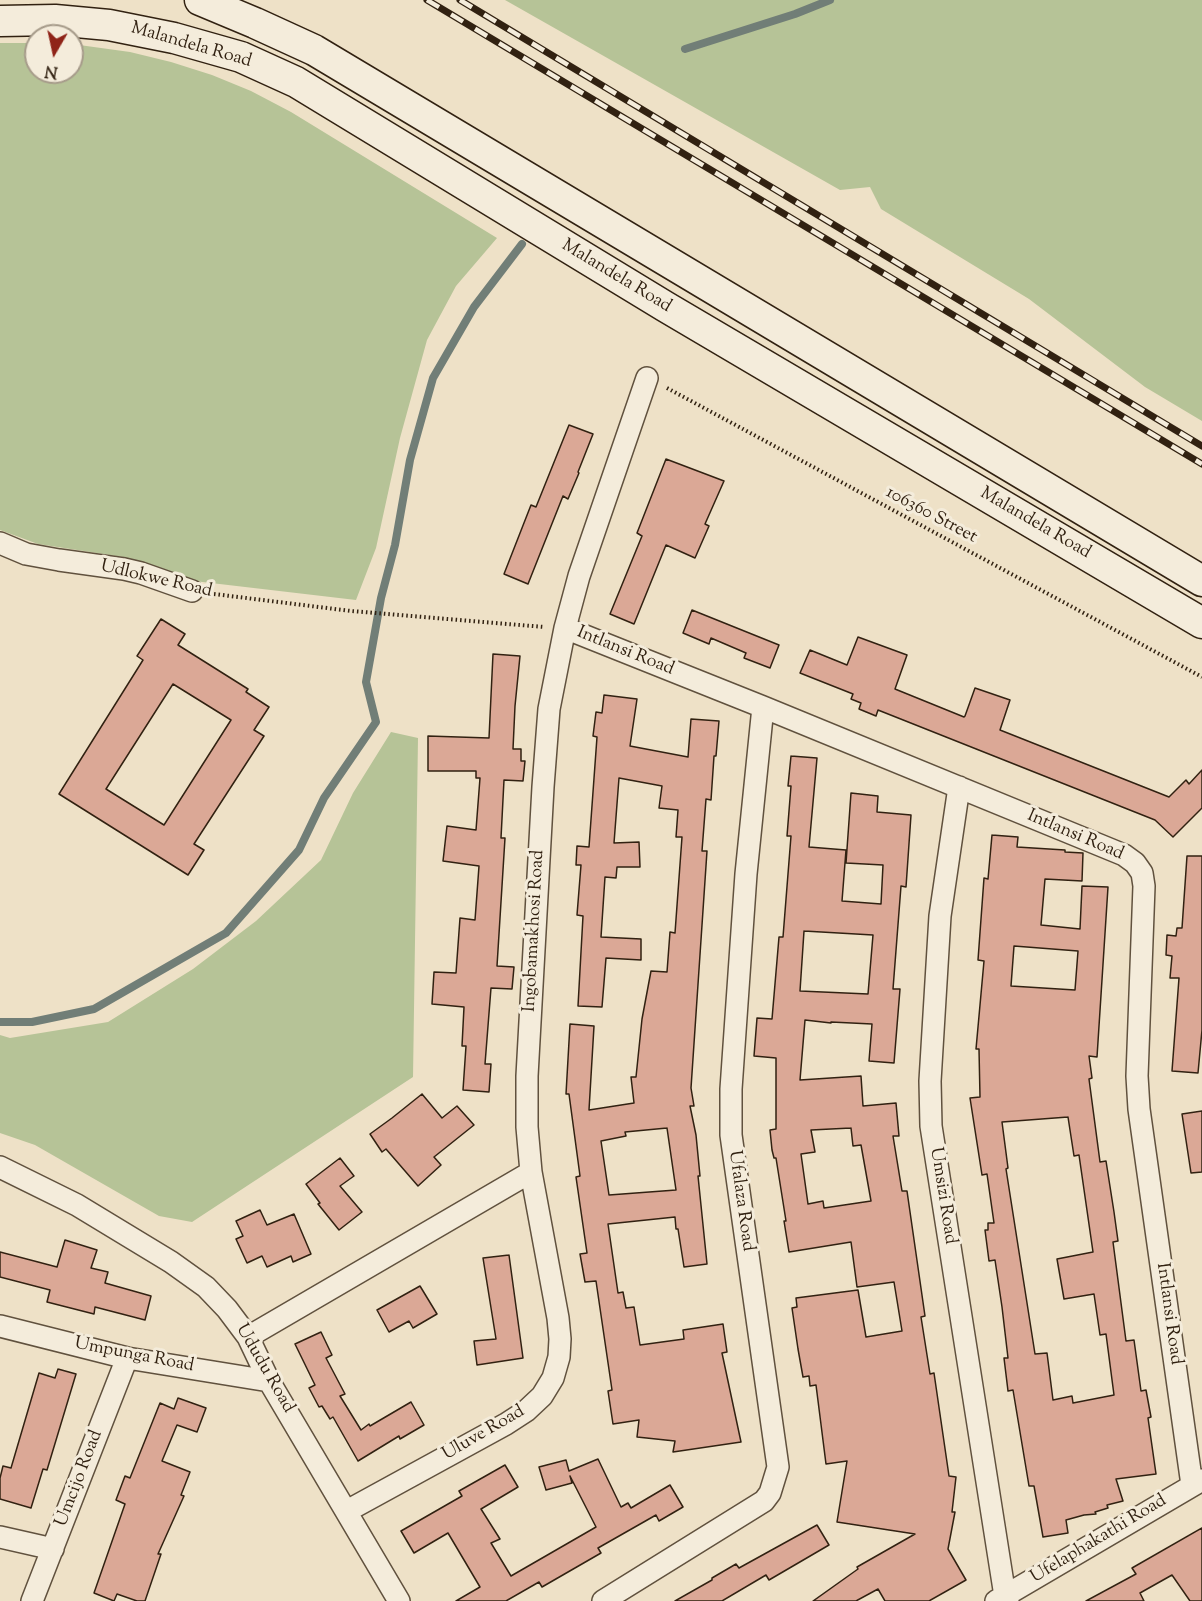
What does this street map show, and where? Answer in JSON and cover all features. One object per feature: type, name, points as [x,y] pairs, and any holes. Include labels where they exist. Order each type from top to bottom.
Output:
[{"type":"main road","name":"Malandela Road","points":[[200,0],[314,50],[1202,581]]},
{"type":"main road","name":"Malandela Road","points":[[0,21],[55,20],[110,25],[163,36],[241,57],[296,82],[666,307],[1202,623]]},
{"type":"street","name":"Ingobamakhosi Road","points":[[531,1172],[527,1127],[527,1076],[549,709],[565,628],[579,576],[647,378]]},
{"type":"street","name":"Udlokwe Road","points":[[0,543],[26,554],[141,573],[192,591]]},
{"type":"street","name":"Intlansi Road","points":[[565,628],[763,706],[1124,855],[1135,863],[1142,873],[1144,886],[1137,1076],[1139,1109],[1197,1482]]},
{"type":"street","name":"Ufalaza Road","points":[[603,1601],[625,1595],[764,1500],[770,1493],[778,1467],[731,1135],[731,1089],[746,885],[763,706]]},
{"type":"street","name":"Umsizi Road","points":[[959,787],[940,916],[930,1082],[931,1126],[1003,1599]]},
{"type":"street","name":"Ududu Road","points":[[0,1167],[77,1205],[171,1262],[206,1287],[227,1309],[249,1337],[269,1381],[399,1601]]},
{"type":"street","points":[[249,1337],[531,1172]]},
{"type":"street","name":"Uluve Road","points":[[346,1511],[506,1424],[526,1411],[542,1396],[553,1378],[560,1339],[558,1318],[531,1172]]},
{"type":"street","name":"Umpunga Road","points":[[0,1326],[127,1358],[269,1381]]},
{"type":"street","name":"Umcijo Road","points":[[32,1601],[127,1358]]},
{"type":"street","name":"Ufelaphakathi Road","points":[[1003,1599],[1197,1482]]},
{"type":"street","points":[[0,1537],[53,1549]]},
{"type":"path","name":"106360 Street","points":[[647,378],[1202,677]]},
{"type":"path","name":"Udlokwe Road","points":[[192,591],[351,611],[565,628]]},
{"type":"green space","points":[[505,0],[1202,0],[1202,421],[1145,387],[1029,299],[881,209],[870,187],[840,190]]},
{"type":"green space","points":[[0,43],[24,43],[24,84],[84,84],[84,46],[130,52],[212,75],[251,91],[291,112],[497,238],[456,286],[427,340],[400,438],[376,548],[356,600],[194,581],[123,557],[38,544],[0,530]]},
{"type":"green space","points":[[391,732],[418,738],[413,1077],[192,1222],[159,1216],[35,1145],[0,1133],[0,1035],[10,1038],[108,1022],[193,969],[256,921],[321,860],[353,793]]},
{"type":"building","points":[[569,425],[593,434],[568,499],[563,496],[528,584],[504,574],[531,505],[536,507]]},
{"type":"building","points":[[666,459],[724,481],[705,524],[709,526],[695,558],[666,545],[634,624],[610,614],[642,536],[637,533]]},
{"type":"building","points":[[692,610],[779,645],[770,668],[744,658],[746,653],[711,638],[709,644],[683,633]]},
{"type":"building","points":[[161,619],[185,634],[178,645],[248,689],[246,692],[269,707],[254,730],[264,736],[194,844],[204,850],[188,875],[59,794],[143,660],[137,656]],"holes":[[[173,684],[231,720],[164,825],[106,789]]]},
{"type":"building","points":[[858,637],[907,655],[895,689],[964,717],[975,688],[1010,700],[1000,730],[1169,797],[1186,780],[1189,784],[1202,770],[1202,808],[1173,837],[1155,820],[878,710],[876,716],[859,709],[861,703],[851,699],[853,694],[800,673],[810,650],[847,665]]},
{"type":"building","points":[[493,654],[520,656],[513,749],[521,749],[521,761],[525,761],[523,781],[504,780],[501,838],[505,838],[497,966],[514,967],[512,989],[491,988],[485,1064],[491,1064],[489,1092],[463,1090],[466,1046],[462,1046],[464,1007],[432,1004],[434,972],[456,973],[460,918],[475,920],[479,866],[443,861],[447,826],[476,830],[480,778],[476,778],[476,771],[428,771],[428,736],[489,738]]},
{"type":"building","points":[[604,695],[637,699],[630,746],[688,757],[691,719],[719,721],[711,800],[706,799],[702,851],[707,851],[691,1088],[694,1106],[690,1106],[696,1135],[707,1264],[684,1267],[675,1217],[608,1224],[618,1293],[623,1292],[626,1308],[634,1307],[640,1345],[684,1339],[683,1330],[723,1324],[727,1352],[722,1353],[741,1442],[673,1452],[675,1441],[637,1437],[639,1420],[613,1424],[608,1391],[612,1390],[596,1281],[585,1282],[580,1254],[587,1253],[576,1177],[580,1176],[569,1094],[566,1094],[570,1024],[594,1026],[589,1110],[634,1103],[631,1077],[636,1077],[642,1019],[651,971],[667,972],[670,932],[675,933],[682,837],[676,837],[678,810],[659,808],[662,786],[619,778],[614,843],[639,842],[640,867],[617,867],[616,878],[605,877],[601,937],[641,939],[641,960],[606,958],[602,1007],[578,1006],[583,916],[577,915],[581,865],[576,865],[577,846],[589,847],[597,737],[593,736],[596,712],[602,713]],"holes":[[[667,1128],[676,1190],[609,1195],[601,1141],[626,1136],[625,1132]]]},
{"type":"building","points":[[791,756],[817,758],[809,847],[846,850],[842,901],[881,904],[883,865],[846,863],[851,793],[878,796],[877,812],[911,815],[906,887],[901,886],[893,989],[900,989],[894,1063],[869,1061],[872,1024],[805,1020],[800,1080],[861,1076],[863,1106],[896,1103],[899,1136],[893,1136],[902,1191],[907,1191],[925,1316],[921,1317],[930,1374],[934,1373],[949,1476],[956,1477],[952,1512],[955,1512],[948,1549],[966,1580],[929,1601],[885,1601],[878,1589],[856,1601],[813,1601],[858,1569],[857,1567],[915,1534],[837,1522],[847,1461],[826,1464],[816,1385],[810,1386],[809,1376],[803,1377],[798,1349],[792,1308],[797,1307],[796,1298],[858,1290],[866,1337],[902,1331],[894,1282],[857,1287],[851,1242],[789,1252],[784,1221],[786,1221],[770,1130],[776,1129],[776,1058],[754,1056],[757,1018],[772,1019],[779,937],[783,937],[791,836],[787,836],[791,786],[788,786]],"holes":[[[804,931],[873,935],[868,994],[800,991]],[[851,1128],[853,1146],[861,1145],[871,1201],[824,1208],[823,1201],[808,1204],[801,1154],[815,1152],[811,1130]]]},
{"type":"building","points":[[992,835],[1018,837],[1017,847],[1083,853],[1082,881],[1045,879],[1041,925],[1080,929],[1082,886],[1108,887],[1097,1057],[1089,1056],[1092,1078],[1089,1079],[1100,1162],[1106,1161],[1114,1212],[1118,1241],[1113,1242],[1126,1341],[1134,1340],[1141,1391],[1146,1390],[1156,1474],[1116,1479],[1123,1501],[1107,1505],[1108,1508],[1095,1512],[1096,1514],[1066,1520],[1068,1533],[1043,1537],[1034,1486],[1029,1486],[1013,1390],[1008,1391],[1004,1358],[1008,1358],[1002,1307],[995,1260],[989,1261],[985,1230],[988,1230],[988,1223],[994,1223],[987,1174],[982,1175],[970,1098],[980,1097],[979,1049],[976,1049],[984,961],[978,960],[984,878],[988,879]],"holes":[[[1014,946],[1078,951],[1075,990],[1011,986]],[[1068,1117],[1074,1156],[1079,1155],[1093,1252],[1057,1259],[1064,1299],[1094,1294],[1100,1335],[1106,1334],[1114,1395],[1073,1403],[1072,1396],[1053,1400],[1047,1353],[1035,1354],[1006,1169],[1008,1168],[1002,1122]]]},
{"type":"building","points":[[1187,856],[1202,856],[1202,1030],[1198,1073],[1172,1071],[1179,978],[1170,978],[1172,956],[1166,955],[1167,935],[1176,936],[1177,928],[1182,928]]},
{"type":"building","points":[[422,1094],[442,1118],[457,1106],[474,1125],[434,1157],[441,1165],[418,1186],[386,1149],[382,1152],[370,1134]]},
{"type":"building","points":[[1202,1111],[1202,1172],[1191,1173],[1182,1114]]},
{"type":"building","points":[[340,1158],[354,1176],[340,1186],[362,1212],[339,1230],[318,1204],[320,1203],[306,1184]]},
{"type":"building","points":[[260,1210],[267,1225],[294,1214],[311,1254],[293,1262],[291,1256],[267,1267],[262,1256],[247,1263],[236,1239],[243,1236],[236,1221]]},
{"type":"building","points":[[65,1240],[97,1250],[91,1268],[108,1272],[105,1283],[151,1296],[145,1320],[95,1307],[94,1314],[47,1302],[50,1290],[0,1277],[0,1252],[57,1267]]},
{"type":"building","points":[[509,1255],[523,1358],[477,1365],[474,1341],[496,1339],[483,1258]]},
{"type":"building","points":[[420,1286],[437,1314],[413,1328],[409,1321],[389,1332],[377,1310]]},
{"type":"building","points":[[321,1332],[332,1355],[326,1358],[345,1394],[340,1396],[361,1430],[411,1402],[424,1425],[400,1439],[399,1436],[358,1461],[333,1417],[330,1419],[322,1406],[319,1407],[309,1388],[315,1385],[295,1344]]},
{"type":"building","points":[[58,1369],[76,1374],[47,1470],[43,1469],[31,1508],[0,1499],[0,1478],[3,1466],[11,1468],[39,1373],[55,1378]]},
{"type":"building","points":[[178,1398],[206,1408],[197,1432],[177,1425],[162,1461],[190,1472],[181,1495],[184,1496],[158,1554],[161,1554],[145,1601],[137,1601],[117,1594],[114,1601],[94,1593],[125,1504],[116,1500],[125,1476],[130,1478],[160,1403],[174,1409]]},
{"type":"building","points":[[598,1459],[621,1507],[628,1503],[631,1508],[670,1485],[683,1507],[659,1521],[656,1515],[598,1548],[601,1553],[542,1587],[539,1582],[506,1601],[456,1601],[480,1587],[448,1533],[414,1553],[401,1531],[462,1496],[459,1491],[505,1465],[518,1487],[481,1509],[500,1539],[491,1543],[511,1576],[596,1527],[570,1476],[572,1483],[546,1490],[539,1467],[566,1460],[569,1471]]},
{"type":"building","points":[[817,1525],[829,1545],[769,1580],[766,1575],[722,1601],[675,1601],[736,1564],[739,1568]]},
{"type":"building","points":[[1202,1528],[1202,1601],[1190,1601],[1172,1575],[1140,1593],[1144,1601],[1086,1601],[1136,1574],[1132,1568]]},
{"type":"waterway","points":[[685,49],[795,14],[830,0]]},
{"type":"waterway","points":[[0,1022],[32,1022],[94,1009],[226,933],[299,850],[324,798],[376,722],[366,682],[381,598],[395,545],[410,460],[433,378],[474,307],[522,244]]},
{"type":"railway","points":[[427,0],[1202,464]]},
{"type":"railway","points":[[460,0],[1202,446]]}]
